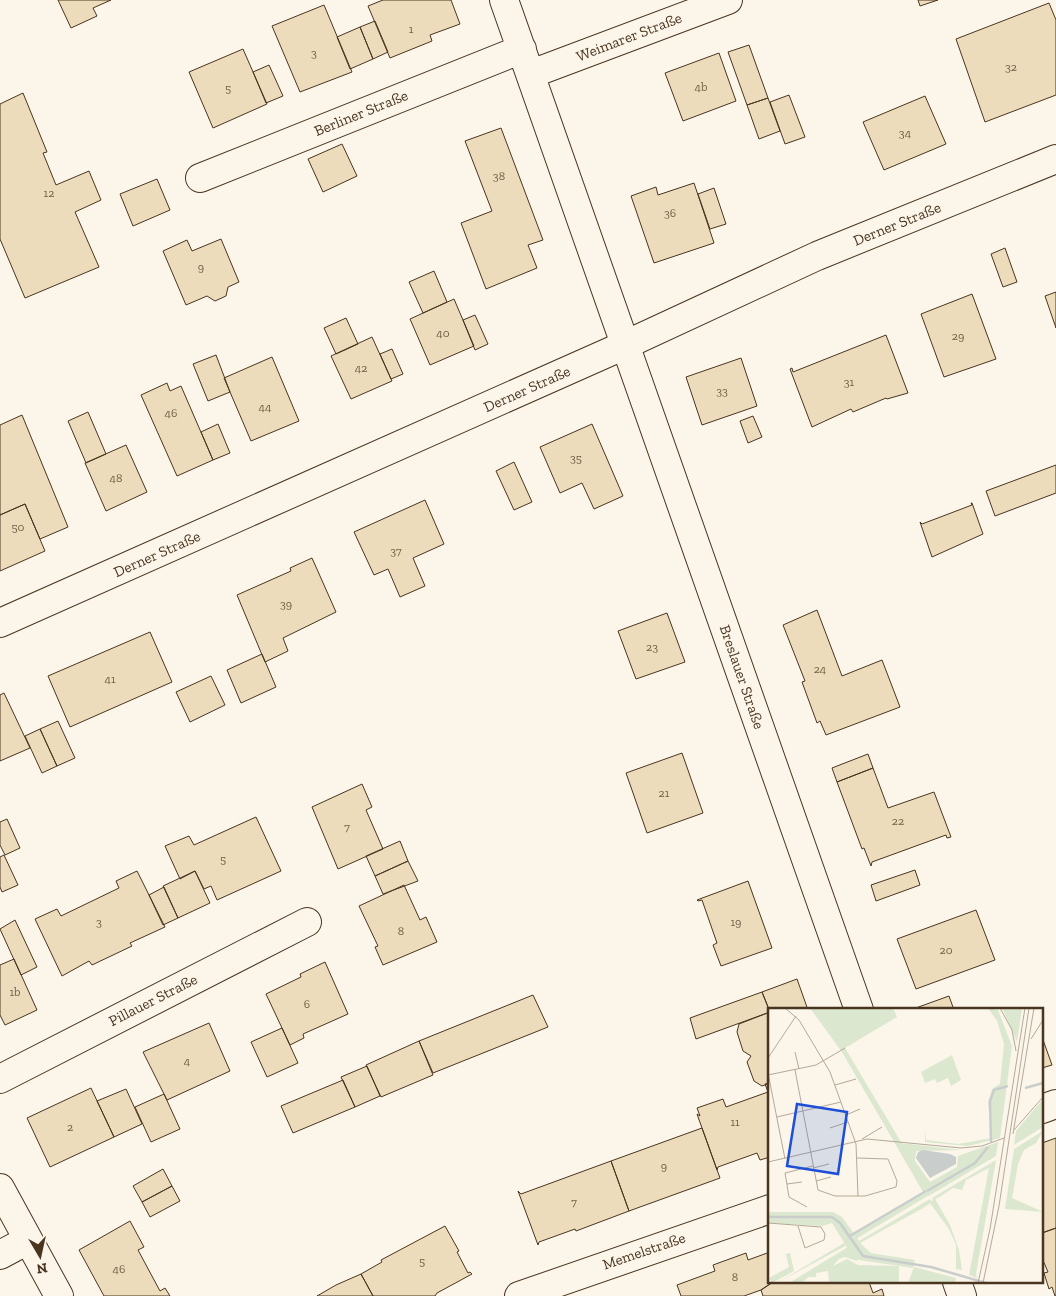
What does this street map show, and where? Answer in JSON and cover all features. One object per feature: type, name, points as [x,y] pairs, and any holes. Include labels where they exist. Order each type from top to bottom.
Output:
[{"type":"street","points":[[504,0],[625,345]]},
{"type":"street","name":"Weimarer Straße","points":[[526,62],[728,0]]},
{"type":"street","name":"Berliner Straße","points":[[200,178],[526,62]]},
{"type":"street","name":"Derner Straße","points":[[0,624],[625,345],[817,256],[1056,159]]},
{"type":"street","name":"Breslauer Straße","points":[[625,345],[858,1008]]},
{"type":"street","name":"Pillauer Straße","points":[[0,1079],[307,922]]},
{"type":"street","points":[[1044,1108],[1056,1104]]},
{"type":"street","points":[[0,1188],[59,1296]]},
{"type":"street","name":"Memelstraße","points":[[519,1296],[768,1209]]},
{"type":"street","points":[[0,1255],[28,1240]]},
{"type":"street","points":[[958,1284],[962,1296]]},
{"type":"building","points":[[58,0],[111,0],[93,8],[97,16],[71,28]]},
{"type":"building","points":[[383,0],[451,0],[460,24],[430,35],[432,41],[390,58],[368,6]]},
{"type":"building","points":[[918,0],[938,0],[920,6]]},
{"type":"building","points":[[1049,3],[1056,20],[1056,95],[985,122],[956,39]]},
{"type":"building","points":[[324,5],[352,72],[300,92],[272,26]]},
{"type":"building","points":[[375,21],[388,52],[373,59],[360,27]]},
{"type":"building","points":[[360,27],[373,59],[350,69],[337,37]]},
{"type":"building","points":[[749,45],[768,98],[747,105],[728,52]]},
{"type":"building","points":[[243,49],[267,104],[213,128],[189,72]]},
{"type":"building","points":[[719,53],[736,101],[683,121],[665,73]]},
{"type":"building","points":[[269,65],[283,96],[266,103],[253,72]]},
{"type":"building","points":[[23,93],[47,152],[43,153],[56,185],[89,171],[101,200],[75,212],[99,267],[25,298],[0,239],[0,104]]},
{"type":"building","points":[[789,95],[805,137],[785,144],[770,102]]},
{"type":"building","points":[[925,96],[946,144],[884,170],[863,122]]},
{"type":"building","points":[[768,98],[780,131],[759,139],[747,105]]},
{"type":"building","points":[[501,128],[543,240],[528,245],[537,268],[486,289],[461,223],[492,211],[465,141]]},
{"type":"building","points":[[342,144],[357,176],[323,192],[308,159]]},
{"type":"building","points":[[157,179],[170,210],[133,226],[120,194]]},
{"type":"building","points":[[694,183],[714,243],[654,263],[631,196],[656,187],[658,195]]},
{"type":"building","points":[[714,188],[726,224],[710,229],[698,194]]},
{"type":"building","points":[[221,239],[239,282],[228,287],[226,296],[215,301],[207,296],[186,305],[163,251],[187,240],[192,251]]},
{"type":"building","points":[[1005,248],[1017,282],[1003,287],[991,254]]},
{"type":"building","points":[[434,271],[447,302],[423,313],[409,282]]},
{"type":"building","points":[[1056,292],[1056,328],[1045,296]]},
{"type":"building","points":[[972,294],[996,359],[944,377],[921,314]]},
{"type":"building","points":[[454,299],[474,346],[430,365],[410,319]]},
{"type":"building","points":[[475,315],[488,344],[475,350],[463,320]]},
{"type":"building","points":[[346,318],[358,344],[336,354],[324,328]]},
{"type":"building","points":[[886,335],[908,393],[886,398],[853,412],[851,409],[812,427],[790,369],[792,368],[793,372]]},
{"type":"building","points":[[372,337],[392,381],[351,399],[331,356]]},
{"type":"building","points":[[392,349],[403,374],[391,379],[380,354]]},
{"type":"building","points":[[216,355],[230,392],[208,401],[193,364]]},
{"type":"building","points":[[272,357],[299,421],[251,441],[224,378]]},
{"type":"building","points":[[741,358],[757,406],[702,425],[686,377]]},
{"type":"building","points":[[167,383],[170,391],[181,386],[213,460],[177,476],[141,395]]},
{"type":"building","points":[[88,412],[106,454],[86,463],[68,421]]},
{"type":"building","points":[[22,415],[68,527],[40,539],[25,504],[0,515],[0,425]]},
{"type":"building","points":[[753,416],[762,437],[748,443],[740,421]]},
{"type":"building","points":[[218,424],[230,453],[213,460],[201,432]]},
{"type":"building","points":[[592,424],[623,496],[594,509],[582,483],[560,493],[540,447]]},
{"type":"building","points":[[126,445],[147,492],[106,511],[85,463]]},
{"type":"building","points":[[514,462],[532,502],[514,510],[496,471]]},
{"type":"building","points":[[1056,465],[1056,493],[995,516],[986,491]]},
{"type":"building","points":[[425,500],[444,544],[413,558],[425,586],[400,597],[388,569],[374,575],[354,532]]},
{"type":"building","points":[[972,503],[983,534],[932,557],[920,522],[922,524],[972,505]]},
{"type":"building","points":[[25,504],[45,551],[0,571],[0,515]]},
{"type":"building","points":[[312,558],[336,612],[283,638],[288,651],[265,662],[237,595],[291,571],[290,568]]},
{"type":"building","points":[[817,610],[842,676],[882,660],[900,707],[826,735],[820,721],[817,723],[802,682],[805,681],[783,625]]},
{"type":"building","points":[[667,613],[685,662],[636,679],[618,631]]},
{"type":"building","points":[[150,632],[172,682],[70,727],[48,676]]},
{"type":"building","points":[[262,654],[276,687],[241,703],[227,670]]},
{"type":"building","points":[[211,676],[225,705],[190,722],[176,692]]},
{"type":"building","points":[[4,693],[30,748],[0,761],[0,695]]},
{"type":"building","points":[[58,721],[75,758],[57,766],[40,729]]},
{"type":"building","points":[[40,729],[57,766],[42,773],[25,736]]},
{"type":"building","points":[[682,753],[703,813],[647,833],[626,773]]},
{"type":"building","points":[[868,754],[873,768],[837,782],[832,768]]},
{"type":"building","points":[[873,768],[888,808],[934,792],[951,837],[947,838],[946,835],[872,862],[871,866],[864,848],[862,849],[837,782]]},
{"type":"building","points":[[362,784],[372,807],[366,810],[383,849],[338,869],[312,807]]},
{"type":"building","points":[[256,817],[281,871],[217,900],[211,886],[204,889],[195,871],[180,879],[165,846],[189,836],[194,845]]},
{"type":"building","points":[[7,819],[20,848],[5,855],[0,845],[0,822]]},
{"type":"building","points":[[400,841],[408,861],[375,876],[366,856]]},
{"type":"building","points":[[4,855],[18,885],[2,892],[0,887],[0,857]]},
{"type":"building","points":[[408,861],[418,881],[383,894],[375,876]]},
{"type":"building","points":[[915,870],[920,885],[876,901],[871,885]]},
{"type":"building","points":[[137,871],[165,927],[130,943],[132,946],[92,965],[89,961],[62,976],[35,919],[57,909],[61,916],[119,888],[116,881]]},
{"type":"building","points":[[195,871],[210,903],[178,918],[163,886]]},
{"type":"building","points":[[748,881],[772,948],[721,966],[713,945],[717,943],[702,900],[697,900]]},
{"type":"building","points":[[404,885],[420,920],[426,917],[437,942],[383,965],[375,947],[378,946],[359,906]]},
{"type":"building","points":[[164,887],[178,918],[163,925],[149,895]]},
{"type":"building","points":[[976,910],[995,960],[916,989],[897,939]]},
{"type":"building","points":[[15,920],[37,967],[21,975],[0,929]]},
{"type":"building","points":[[14,959],[37,1010],[5,1025],[0,1015],[0,965]]},
{"type":"building","points":[[325,962],[348,1014],[303,1034],[304,1038],[290,1045],[266,994],[301,977],[300,974]]},
{"type":"building","points":[[797,979],[807,1008],[768,1008],[762,992]]},
{"type":"building","points":[[762,992],[768,1008],[768,1013],[696,1039],[690,1018]]},
{"type":"building","points":[[533,995],[548,1027],[433,1073],[419,1041]]},
{"type":"building","points":[[949,996],[953,1008],[916,1008]]},
{"type":"building","points":[[768,1013],[768,1084],[762,1086],[754,1081],[747,1062],[751,1056],[743,1051],[737,1032],[739,1024]]},
{"type":"building","points":[[209,1023],[230,1071],[167,1100],[143,1052]]},
{"type":"building","points":[[282,1028],[298,1063],[267,1077],[251,1042]]},
{"type":"building","points":[[419,1041],[433,1075],[381,1097],[366,1065]]},
{"type":"building","points":[[1044,1043],[1052,1065],[1044,1067]]},
{"type":"building","points":[[367,1066],[380,1096],[355,1107],[341,1077]]},
{"type":"building","points":[[343,1080],[355,1107],[293,1133],[281,1106]]},
{"type":"building","points":[[91,1088],[114,1137],[50,1167],[27,1118]]},
{"type":"building","points":[[126,1089],[142,1124],[114,1137],[97,1101]]},
{"type":"building","points":[[768,1092],[768,1158],[760,1160],[757,1153],[718,1167],[717,1170],[697,1114],[700,1116],[697,1108],[723,1099],[726,1107]]},
{"type":"building","points":[[164,1094],[180,1129],[151,1142],[135,1107]]},
{"type":"building","points":[[702,1128],[720,1178],[629,1211],[611,1161]]},
{"type":"building","points":[[1056,1138],[1056,1228],[1044,1232],[1044,1142]]},
{"type":"building","points":[[611,1161],[629,1211],[576,1231],[575,1229],[539,1242],[538,1245],[518,1191],[521,1194]]},
{"type":"building","points":[[163,1169],[172,1186],[142,1202],[133,1186]]},
{"type":"building","points":[[172,1186],[180,1201],[150,1217],[142,1202]]},
{"type":"building","points":[[130,1221],[144,1247],[138,1250],[160,1291],[165,1288],[170,1296],[104,1296],[79,1250]]},
{"type":"building","points":[[445,1226],[459,1251],[457,1252],[468,1273],[472,1274],[437,1293],[435,1296],[373,1296],[361,1274],[382,1262],[381,1260]]},
{"type":"building","points":[[1056,1228],[1056,1296],[1052,1287],[1049,1289],[1044,1273],[1048,1272],[1044,1263],[1044,1232]]},
{"type":"building","points":[[746,1253],[748,1260],[768,1253],[768,1284],[770,1284],[761,1290],[744,1296],[681,1296],[677,1285],[715,1271],[713,1265]]},
{"type":"building","points":[[361,1274],[373,1296],[317,1296],[336,1285]]},
{"type":"building","points":[[770,1284],[870,1284],[873,1293],[882,1289],[884,1296],[763,1296],[761,1290]]}]
